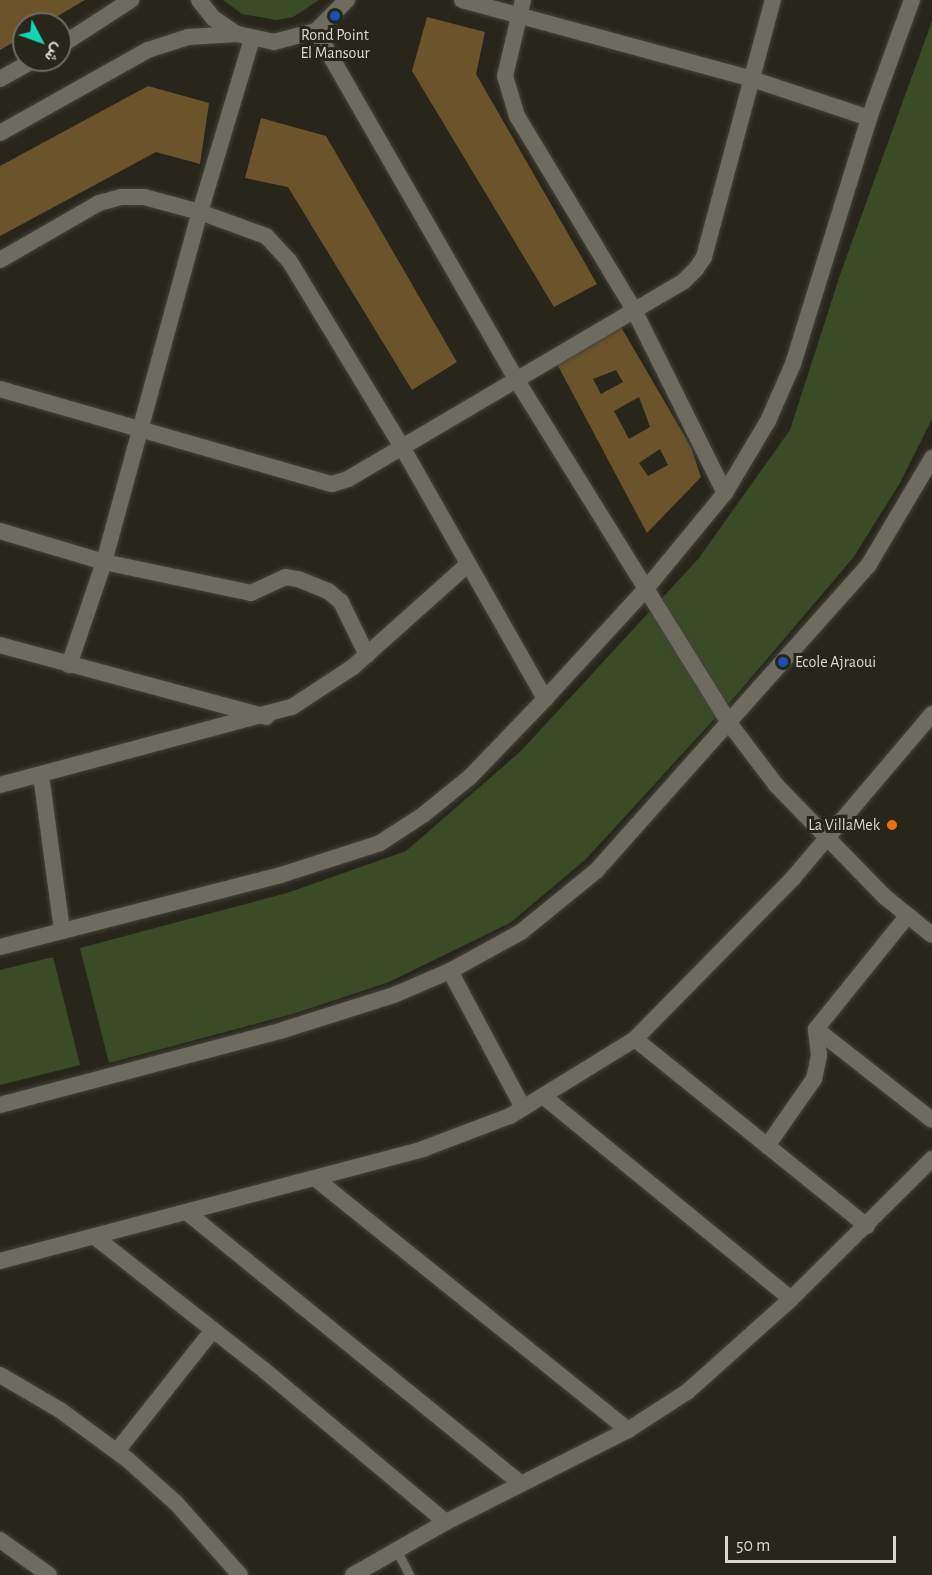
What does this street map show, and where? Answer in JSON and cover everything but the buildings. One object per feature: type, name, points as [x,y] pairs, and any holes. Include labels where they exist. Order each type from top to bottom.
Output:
[{"type":"street","points":[[72,38],[131,0]]},
{"type":"street","points":[[199,0],[213,18],[245,37]]},
{"type":"street","points":[[0,133],[148,51],[188,37],[245,37],[274,42],[316,31],[347,0]]},
{"type":"street","points":[[462,0],[521,7],[869,118]]},
{"type":"street","points":[[0,389],[332,484],[348,479],[684,280],[704,257],[772,0]]},
{"type":"street","points":[[0,946],[281,875],[380,843],[423,815],[470,777],[645,590],[725,493],[768,421],[793,364],[869,118],[912,0]]},
{"type":"street","points":[[521,7],[506,63],[508,95],[517,116],[634,310],[725,493]]},
{"type":"street","points":[[316,31],[516,380],[729,723],[776,785],[908,915],[932,935]]},
{"type":"street","points":[[69,665],[104,562],[200,212],[245,37]]},
{"type":"street","points":[[0,260],[99,202],[121,197],[144,197],[200,212],[266,236],[280,249],[402,447],[545,699]]},
{"type":"street","points":[[0,1105],[284,1030],[394,995],[450,971],[521,932],[596,871],[867,566],[932,458]]},
{"type":"street","points":[[0,531],[104,562],[251,593],[285,577],[298,579],[328,591],[340,602],[367,655]]},
{"type":"street","points":[[0,785],[267,717],[314,696],[367,655],[467,565]]},
{"type":"street","points":[[0,645],[267,717]]},
{"type":"street","points":[[0,1261],[189,1214],[461,1137],[523,1108],[635,1039],[828,838],[932,714]]},
{"type":"street","points":[[41,775],[62,931]]},
{"type":"street","points":[[767,1146],[814,1079],[819,1055],[816,1029],[908,915]]},
{"type":"street","points":[[450,971],[523,1108]]},
{"type":"street","points":[[816,1029],[932,1120]]},
{"type":"street","points":[[635,1039],[867,1226]]},
{"type":"street","points":[[543,1096],[791,1299]]},
{"type":"street","points":[[353,1575],[446,1522],[627,1430],[687,1392],[791,1299],[932,1159]]},
{"type":"street","points":[[316,1179],[627,1430]]},
{"type":"street","points":[[189,1214],[520,1483]]},
{"type":"street","points":[[94,1238],[213,1330],[446,1522]]},
{"type":"street","points":[[117,1451],[213,1330]]},
{"type":"street","points":[[0,1375],[60,1410],[117,1451],[176,1503],[240,1575]]},
{"type":"street","points":[[0,1540],[49,1575]]},
{"type":"lane","points":[[397,1551],[409,1575]]},
{"type":"green space","points":[[223,0],[319,0],[293,17],[276,20],[242,14]]},
{"type":"green space","points":[[932,21],[932,419],[900,483],[853,558],[738,693],[586,859],[510,923],[389,982],[296,1013],[109,1063],[80,948],[287,893],[406,851],[521,751],[699,558],[790,430],[841,272]]},
{"type":"green space","points":[[53,957],[80,1065],[0,1085],[0,970]]},
{"type":"place","name":"Rond Point El Mansour","points":[[335,16]]},
{"type":"place","name":"Ecole Ajraoui","points":[[783,662]]},
{"type":"place","name":"La VillaMek","points":[[892,825]]}]
